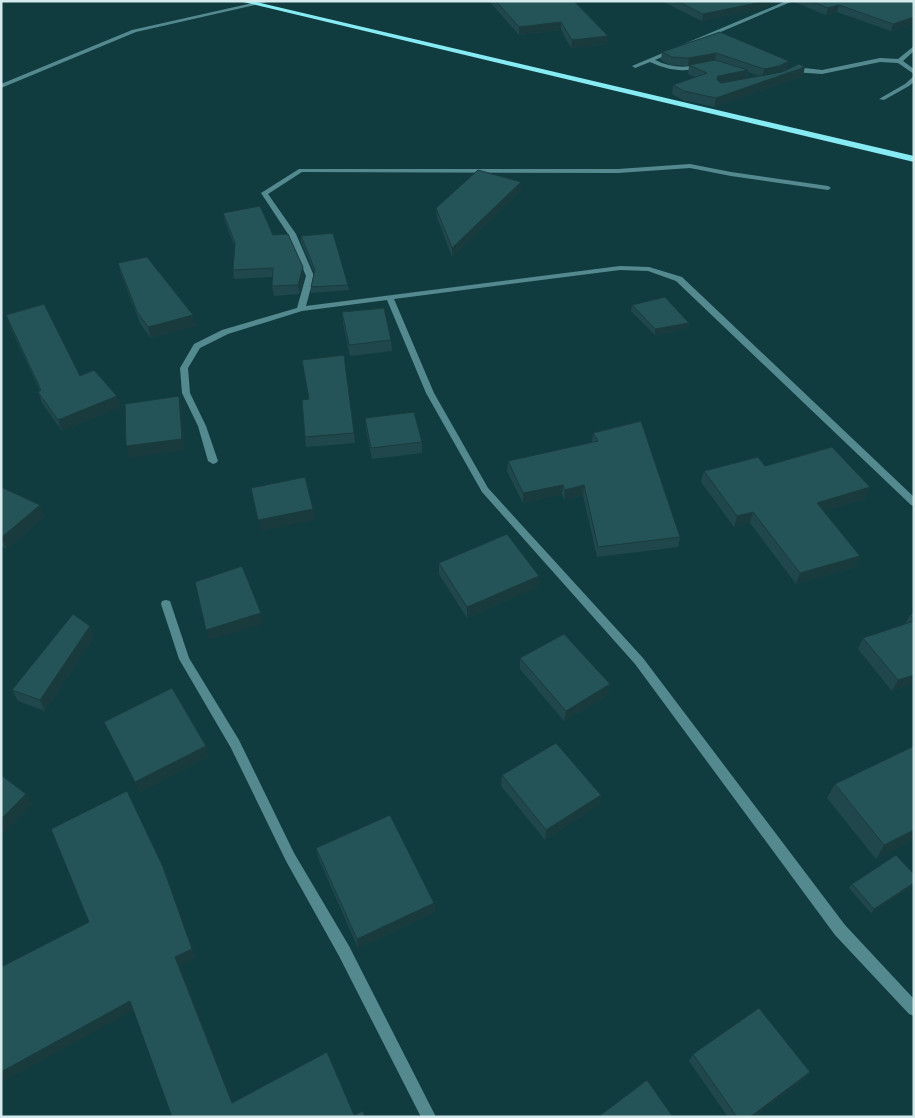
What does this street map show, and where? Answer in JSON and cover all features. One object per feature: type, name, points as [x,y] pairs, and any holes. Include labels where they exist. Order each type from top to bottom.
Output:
[{"type":"highway","points":[[242,1],[914,159]]},
{"type":"street","points":[[1,86],[134,31],[270,1]]},
{"type":"street","points":[[635,66],[791,1]]},
{"type":"street","points":[[899,61],[914,48]]},
{"type":"street","points":[[650,60],[669,69],[688,70],[708,65]]},
{"type":"street","points":[[788,73],[796,69],[822,72],[880,60],[899,61],[914,72]]},
{"type":"street","points":[[882,99],[907,85],[914,78]]},
{"type":"street","points":[[301,310],[310,276],[292,234],[264,193],[301,170],[618,171],[690,166],[740,176],[828,188]]},
{"type":"street","points":[[212,461],[202,426],[186,393],[184,368],[197,346],[225,332],[301,310],[620,268],[650,269],[679,279],[914,503]]},
{"type":"street","points":[[390,299],[430,394],[484,490],[639,661],[840,930],[914,1009]]},
{"type":"street","points":[[166,604],[184,659],[235,744],[290,858],[344,951],[429,1117]]},
{"type":"building","points":[[496,1],[574,1],[608,36],[572,40],[561,22],[519,27]]},
{"type":"building","points":[[677,1],[766,1],[703,14]]},
{"type":"building","points":[[811,1],[914,1],[914,17],[893,24],[839,5],[828,8]]},
{"type":"building","points":[[720,32],[789,61],[779,66],[764,69],[716,53],[689,58],[672,57],[662,52]]},
{"type":"building","points":[[715,60],[748,70],[718,76],[717,80],[721,83],[782,72],[799,64],[805,67],[716,98],[684,91],[673,85],[707,73],[689,65]]},
{"type":"building","points":[[478,170],[521,182],[452,248],[436,208]]},
{"type":"building","points":[[260,206],[273,235],[288,234],[303,267],[298,285],[272,286],[273,268],[233,270],[235,243],[223,213]]},
{"type":"building","points":[[333,233],[348,285],[311,287],[315,270],[301,236]]},
{"type":"building","points":[[147,257],[193,315],[148,327],[137,312],[118,263]]},
{"type":"building","points":[[665,297],[689,323],[655,329],[632,305]]},
{"type":"building","points":[[44,304],[80,376],[94,370],[117,396],[58,420],[38,392],[41,390],[6,315]]},
{"type":"building","points":[[384,308],[391,340],[349,345],[342,312]]},
{"type":"building","points":[[344,355],[354,433],[305,437],[302,400],[309,399],[302,360]]},
{"type":"building","points":[[179,396],[182,439],[126,446],[125,404]]},
{"type":"building","points":[[414,412],[422,442],[371,448],[365,418]]},
{"type":"building","points":[[641,421],[680,537],[598,547],[584,485],[565,490],[563,485],[523,493],[508,461],[598,441],[593,433]]},
{"type":"building","points":[[832,447],[870,487],[817,503],[860,556],[800,573],[753,512],[737,516],[704,471],[758,457],[765,466]]},
{"type":"building","points":[[305,477],[313,509],[258,520],[251,488]]},
{"type":"building","points":[[1,487],[40,505],[1,538]]},
{"type":"building","points":[[507,534],[539,576],[467,607],[439,563]]},
{"type":"building","points":[[242,566],[261,613],[206,630],[195,582]]},
{"type":"building","points":[[73,614],[90,626],[40,700],[12,690]]},
{"type":"building","points":[[914,621],[914,675],[898,680],[863,638]]},
{"type":"building","points":[[564,634],[610,684],[566,711],[520,658]]},
{"type":"building","points":[[172,688],[206,746],[135,782],[104,722]]},
{"type":"building","points":[[556,743],[601,795],[546,830],[502,775]]},
{"type":"building","points":[[914,746],[914,830],[884,845],[835,784]]},
{"type":"building","points":[[1,775],[26,794],[1,819]]},
{"type":"building","points":[[127,791],[163,867],[192,949],[175,957],[232,1103],[327,1052],[354,1115],[363,1111],[365,1117],[172,1117],[130,1001],[1,1072],[1,967],[89,922],[51,829]]},
{"type":"building","points":[[390,815],[434,903],[357,939],[316,848]]},
{"type":"building","points":[[896,855],[914,874],[914,883],[874,909],[852,884]]},
{"type":"building","points":[[759,1008],[810,1072],[750,1117],[737,1117],[693,1054]]},
{"type":"building","points":[[647,1080],[673,1117],[598,1117]]}]
